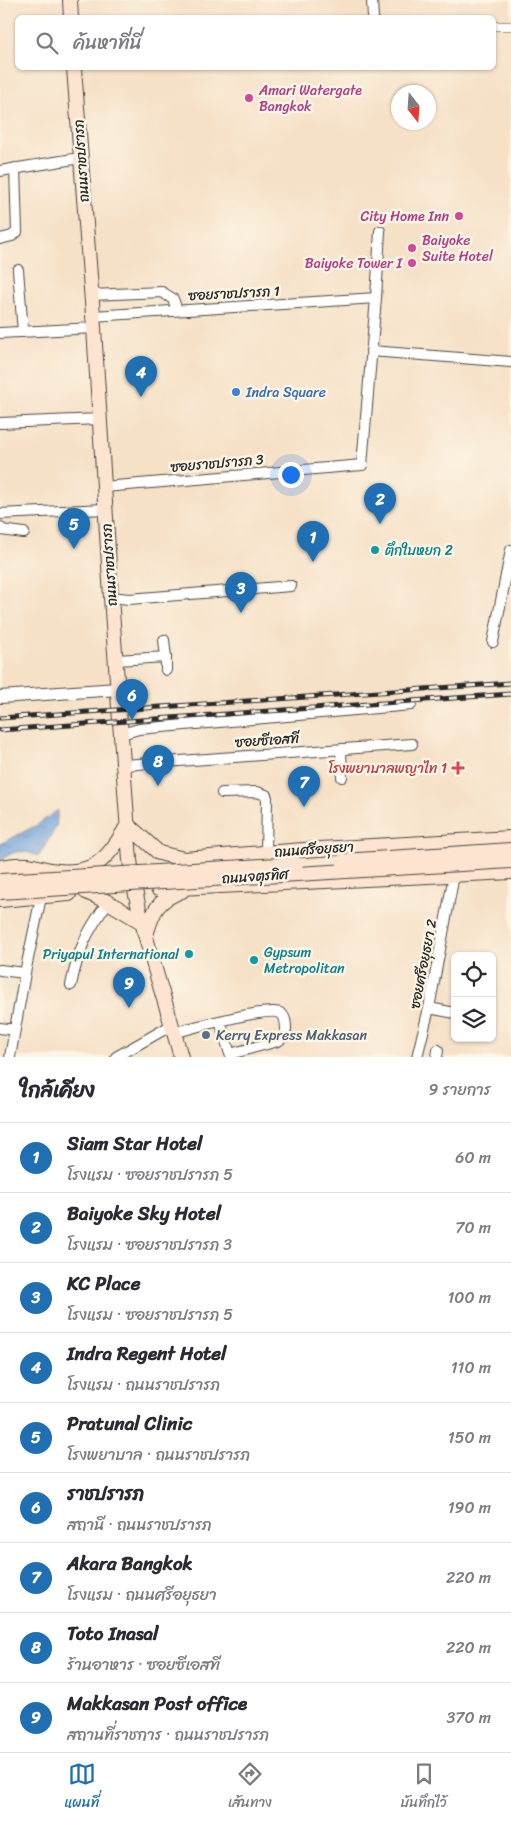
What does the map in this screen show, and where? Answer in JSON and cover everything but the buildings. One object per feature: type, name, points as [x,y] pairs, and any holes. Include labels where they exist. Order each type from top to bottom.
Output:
[{"type":"main road","points":[[70,0],[71,15]]},
{"type":"main road","name":"ถนนราชปรารภ","points":[[74,70],[100,419],[110,597],[134,890],[181,1057]]},
{"type":"main road","points":[[4,866],[25,865],[63,871],[75,871],[94,867],[117,844],[128,825]]},
{"type":"main road","name":"ถนนศรีอยุธยา","points":[[128,825],[159,853],[184,859],[511,838]]},
{"type":"main road","name":"ถนนจตุรทิศ","points":[[0,881],[511,850]]},
{"type":"main road","points":[[254,884],[244,878],[241,869],[244,862],[261,853]]},
{"type":"main road","name":"ถนนจตุรทิศ","points":[[0,892],[511,861]]},
{"type":"main road","points":[[4,866],[18,871],[26,882],[24,889],[16,899]]},
{"type":"main road","points":[[0,900],[86,892],[511,872]]},
{"type":"main road","points":[[86,892],[108,902],[144,929],[161,903],[168,896],[190,888]]},
{"type":"street","points":[[372,0],[373,15]]},
{"type":"street","points":[[496,26],[511,26]]},
{"type":"street","points":[[0,171],[80,158]]},
{"type":"street","points":[[0,239],[12,236],[17,232],[15,168]]},
{"type":"street","points":[[380,231],[371,351],[511,362]]},
{"type":"street","points":[[18,270],[23,332]]},
{"type":"street","points":[[91,295],[162,292],[172,299],[178,310]]},
{"type":"street","name":"ซอยราชปรารภ 1","points":[[0,333],[23,332],[178,310],[376,298]]},
{"type":"street","name":"ซอยราชปรารภ 3","points":[[104,487],[362,465],[371,351]]},
{"type":"street","points":[[0,423],[100,419]]},
{"type":"street","points":[[0,514],[105,509]]},
{"type":"street","points":[[0,527],[2,530],[24,533]]},
{"type":"street","points":[[493,642],[511,550]]},
{"type":"street","points":[[110,597],[128,599],[291,586]]},
{"type":"street","points":[[164,640],[166,670]]},
{"type":"street","points":[[116,660],[166,657]]},
{"type":"street","points":[[0,689],[117,685]]},
{"type":"street","points":[[0,697],[117,685]]},
{"type":"street","points":[[121,734],[139,729],[411,705]]},
{"type":"street","name":"ซอยซีเอสที","points":[[124,765],[412,744]]},
{"type":"street","points":[[341,749],[342,777]]},
{"type":"street","points":[[222,793],[257,792],[266,795],[268,798],[261,853]]},
{"type":"street","name":"ซอยศรีอยุธยา 2","points":[[417,1057],[429,1008],[454,875]]},
{"type":"street","points":[[10,1057],[41,897]]},
{"type":"street","points":[[71,985],[81,944],[108,902]]},
{"type":"street","points":[[0,970],[25,973]]},
{"type":"street","points":[[429,1008],[451,1012]]},
{"type":"street","points":[[116,1057],[173,1029],[274,1011],[283,1015],[286,1034],[283,1039],[278,1041],[230,1054],[220,1021]]},
{"type":"street","points":[[0,1028],[15,1030]]},
{"type":"water","points":[[58,810],[56,827],[39,856],[18,852],[10,854],[0,861],[0,844],[37,825]]},
{"type":"railway","points":[[0,718],[511,683]]},
{"type":"railway","points":[[0,730],[511,694]]},
{"type":"place","name":"Amari Watergate Bangkok","points":[[249,98]]},
{"type":"place","name":"City Home Inn","points":[[459,216]]},
{"type":"place","name":"Baiyoke Suite Hotel","points":[[412,248]]},
{"type":"place","name":"Baiyoke Tower I","points":[[412,263]]},
{"type":"place","name":"Indra Square","points":[[236,392]]},
{"type":"place","name":"Indra Regent Hotel","points":[[141,397]]},
{"type":"place","name":"Baiyoke Sky Hotel","points":[[380,524]]},
{"type":"place","name":"Pratunal Clinic","points":[[74,549]]},
{"type":"place","name":"ตึกใบหยก 2","points":[[375,550]]},
{"type":"place","name":"Siam Star Hotel","points":[[313,562]]},
{"type":"place","name":"KC Place","points":[[241,613]]},
{"type":"place","name":"ราชปรารภ","points":[[132,720]]},
{"type":"place","name":"โรงพยาบาลพญาไท 1","points":[[458,768]]},
{"type":"place","name":"Toto Inasal","points":[[158,786]]},
{"type":"place","name":"Akara Bangkok","points":[[304,807]]},
{"type":"place","name":"Priyapul International","points":[[189,954]]},
{"type":"place","name":"Gypsum Metropolitan","points":[[254,960]]},
{"type":"place","name":"Makkasan Post office","points":[[129,1008]]},
{"type":"place","name":"Kerry Express Makkasan","points":[[206,1035]]}]
